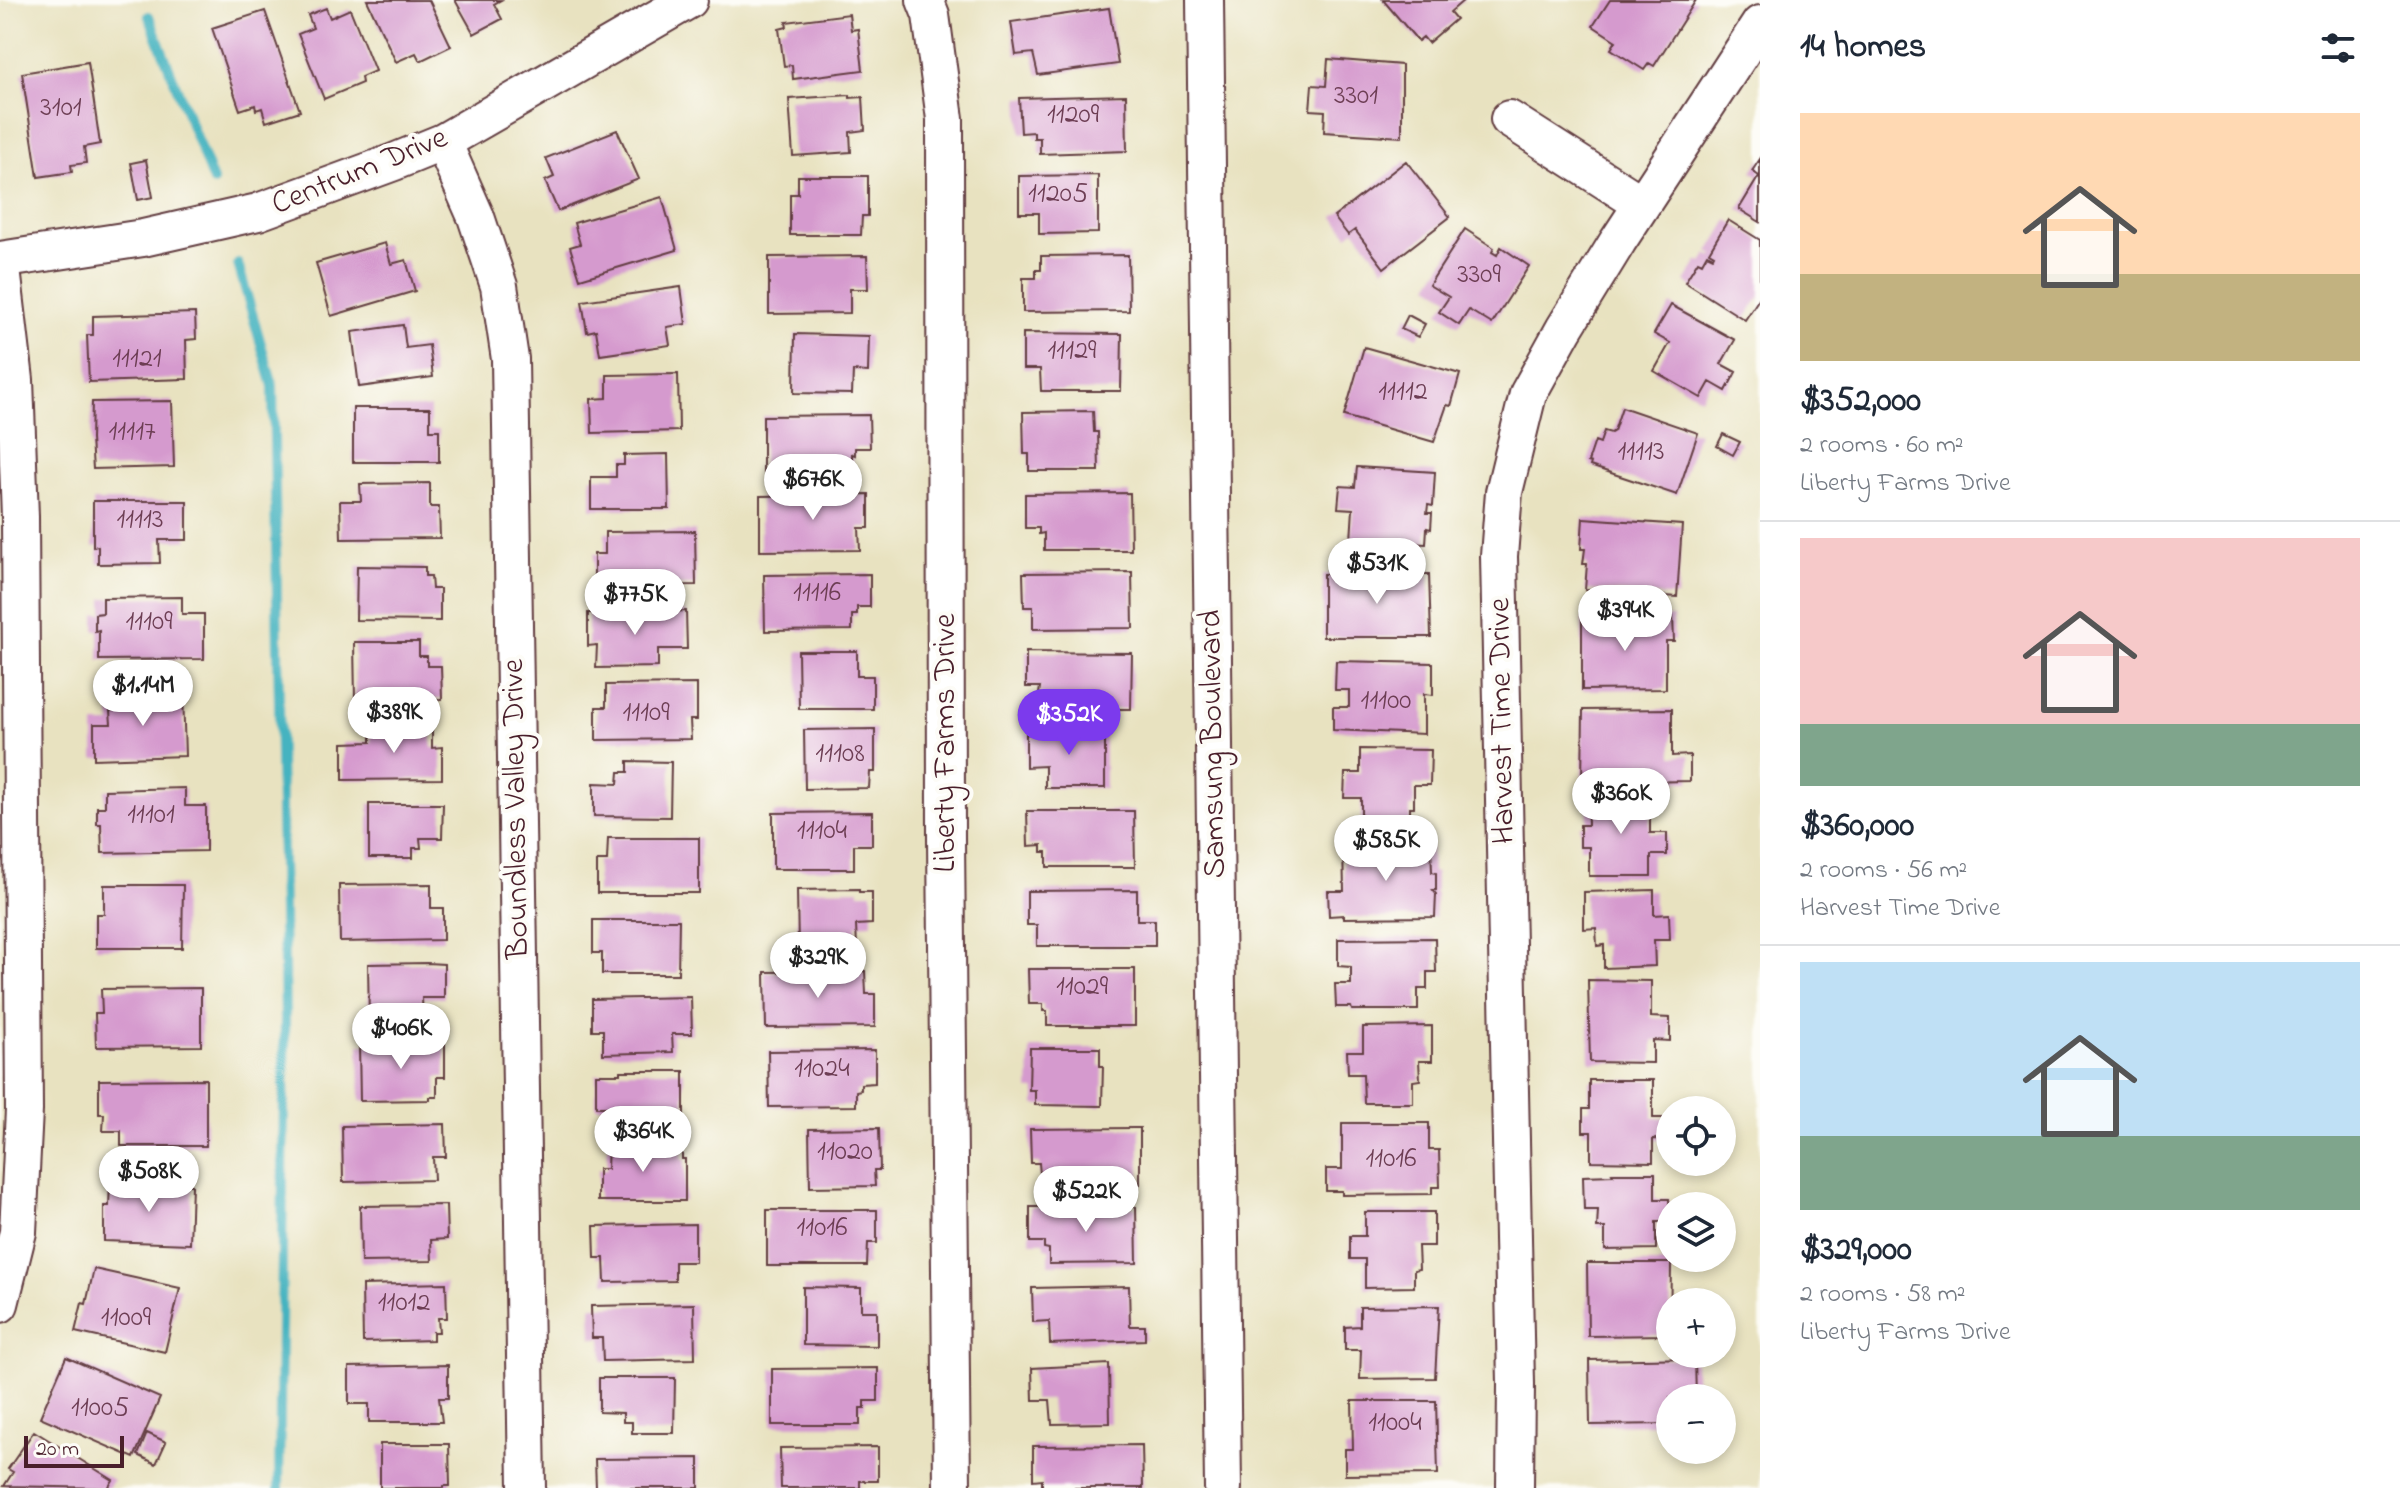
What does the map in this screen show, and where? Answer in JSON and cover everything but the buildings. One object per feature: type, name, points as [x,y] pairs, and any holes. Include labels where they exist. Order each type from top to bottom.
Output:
[{"type":"street","name":"Centrum Drive","points":[[0,260],[143,238],[258,212],[443,142],[689,0]]},
{"type":"street","name":"Liberty Farms Drive","points":[[925,0],[931,15],[945,119],[946,838],[952,1488]]},
{"type":"street","name":"Samsung Boulevard","points":[[1205,0],[1223,1488]]},
{"type":"street","name":"Harvest Time Drive","points":[[1515,1488],[1516,1384],[1499,556],[1504,492],[1528,394],[1564,329],[1642,204],[1760,24]]},
{"type":"street","points":[[1509,119],[1642,204]]},
{"type":"street","name":"Boundless Valley Drive","points":[[443,142],[476,217],[499,286],[510,359],[527,1488]]},
{"type":"street","points":[[0,260],[15,380],[20,502],[11,889],[24,1110],[18,1232],[0,1304]]},
{"type":"waterway","points":[[149,16],[213,181]]},
{"type":"waterway","points":[[238,264],[273,386],[285,1018],[279,1488]]}]
